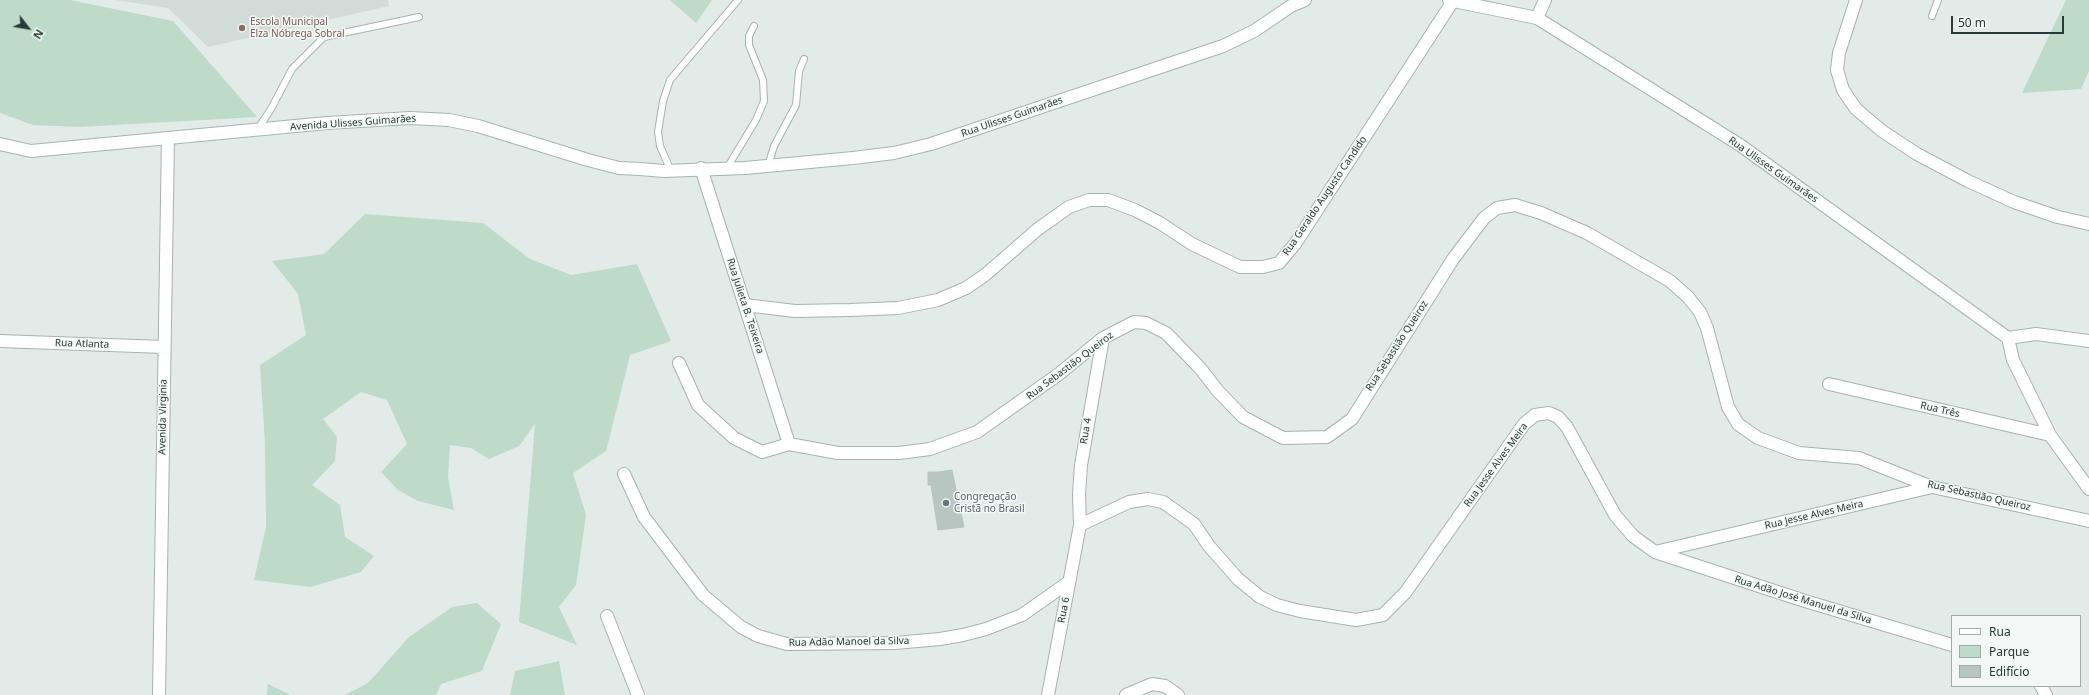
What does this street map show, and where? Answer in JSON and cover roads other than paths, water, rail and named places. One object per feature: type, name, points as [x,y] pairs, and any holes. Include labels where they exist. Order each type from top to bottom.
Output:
[{"type":"street","name":"Rua Ulisses Guimarães","points":[[702,168],[768,166],[894,153],[931,144],[1223,46],[1254,31],[1291,6],[1305,0]]},
{"type":"street","name":"Rua Ulisses Guimarães","points":[[1451,0],[1537,18],[1740,145],[2008,338]]},
{"type":"street","name":"Rua Geraldo Augusto Candido","points":[[745,305],[795,311],[850,310],[898,308],[938,300],[966,288],[985,275],[1038,229],[1069,206],[1089,200],[1108,200],[1135,210],[1160,223],[1192,244],[1240,267],[1262,267],[1279,263],[1295,244],[1451,0]]},
{"type":"street","points":[[1537,18],[1545,0]]},
{"type":"street","points":[[1856,0],[1839,53],[1837,70],[1843,90],[1856,109],[1882,131],[1917,154],[1968,181],[2014,202],[2058,218],[2089,224]]},
{"type":"street","name":"Avenida Ulisses Guimarães","points":[[0,144],[31,151],[256,130],[410,118],[449,120],[478,126],[611,166],[671,170],[702,168]]},
{"type":"street","name":"Avenida Virginia","points":[[159,695],[168,138]]},
{"type":"street","name":"Rua Julieta B. Teixeira","points":[[702,168],[789,444]]},
{"type":"street","name":"Rua Sebastião Queiroz","points":[[679,363],[698,405],[734,438],[762,452],[789,444],[838,453],[899,453],[930,449],[977,432],[1059,374],[1103,338],[1134,322],[1146,323],[1166,334],[1200,368],[1217,390],[1243,417],[1283,438],[1327,436],[1352,419],[1453,259],[1484,218],[1497,208],[1515,205],[1541,213],[1587,233],[1670,281],[1688,297],[1700,312],[1706,328],[1728,407],[1738,424],[1758,438],[1799,453],[1859,458],[1932,487],[2089,521]]},
{"type":"street","points":[[2089,341],[2036,334],[2008,338],[2013,360],[2050,436],[2089,489]]},
{"type":"street","name":"Rua 4","points":[[1080,525],[1079,494],[1081,465],[1103,338]]},
{"type":"street","name":"Rua Atlanta","points":[[0,341],[164,347]]},
{"type":"street","name":"Rua Três","points":[[1829,384],[2050,436]]},
{"type":"street","name":"Rua Jesse Alves Meira","points":[[1080,525],[1129,502],[1148,499],[1164,502],[1194,524],[1208,546],[1238,578],[1260,597],[1277,605],[1300,612],[1356,620],[1383,615],[1405,593],[1524,424],[1535,415],[1549,413],[1558,417],[1567,427],[1615,515],[1633,536],[1655,552],[1932,487]]},
{"type":"street","name":"Rua Adão Manoel da Silva","points":[[624,474],[644,517],[703,595],[741,627],[758,636],[787,644],[894,643],[940,640],[963,635],[986,629],[1022,615],[1069,582]]},
{"type":"street","name":"Rua 6","points":[[1048,695],[1080,525]]},
{"type":"street","name":"Rua Adão José Manuel da Silva","points":[[1655,552],[1805,601],[1951,645]]},
{"type":"street","points":[[607,616],[638,695]]},
{"type":"street","points":[[1126,695],[1152,684],[1165,686],[1178,695]]},
{"type":"lane","points":[[671,170],[660,146],[658,132],[663,101],[670,80],[738,0]]},
{"type":"lane","points":[[1932,16],[1938,0]]},
{"type":"lane","points":[[256,130],[271,109],[292,69],[324,37],[419,17]]},
{"type":"lane","points":[[727,168],[756,120],[764,101],[763,80],[749,44],[749,36],[754,26]]},
{"type":"lane","points":[[768,166],[774,146],[796,105],[799,71],[804,59]]},
{"type":"place","name":"Escola Municipal Elza Nóbrega Sobral","points":[[242,28]]},
{"type":"place","name":"Congregação Cristã no Brasil","points":[[946,503]]}]
